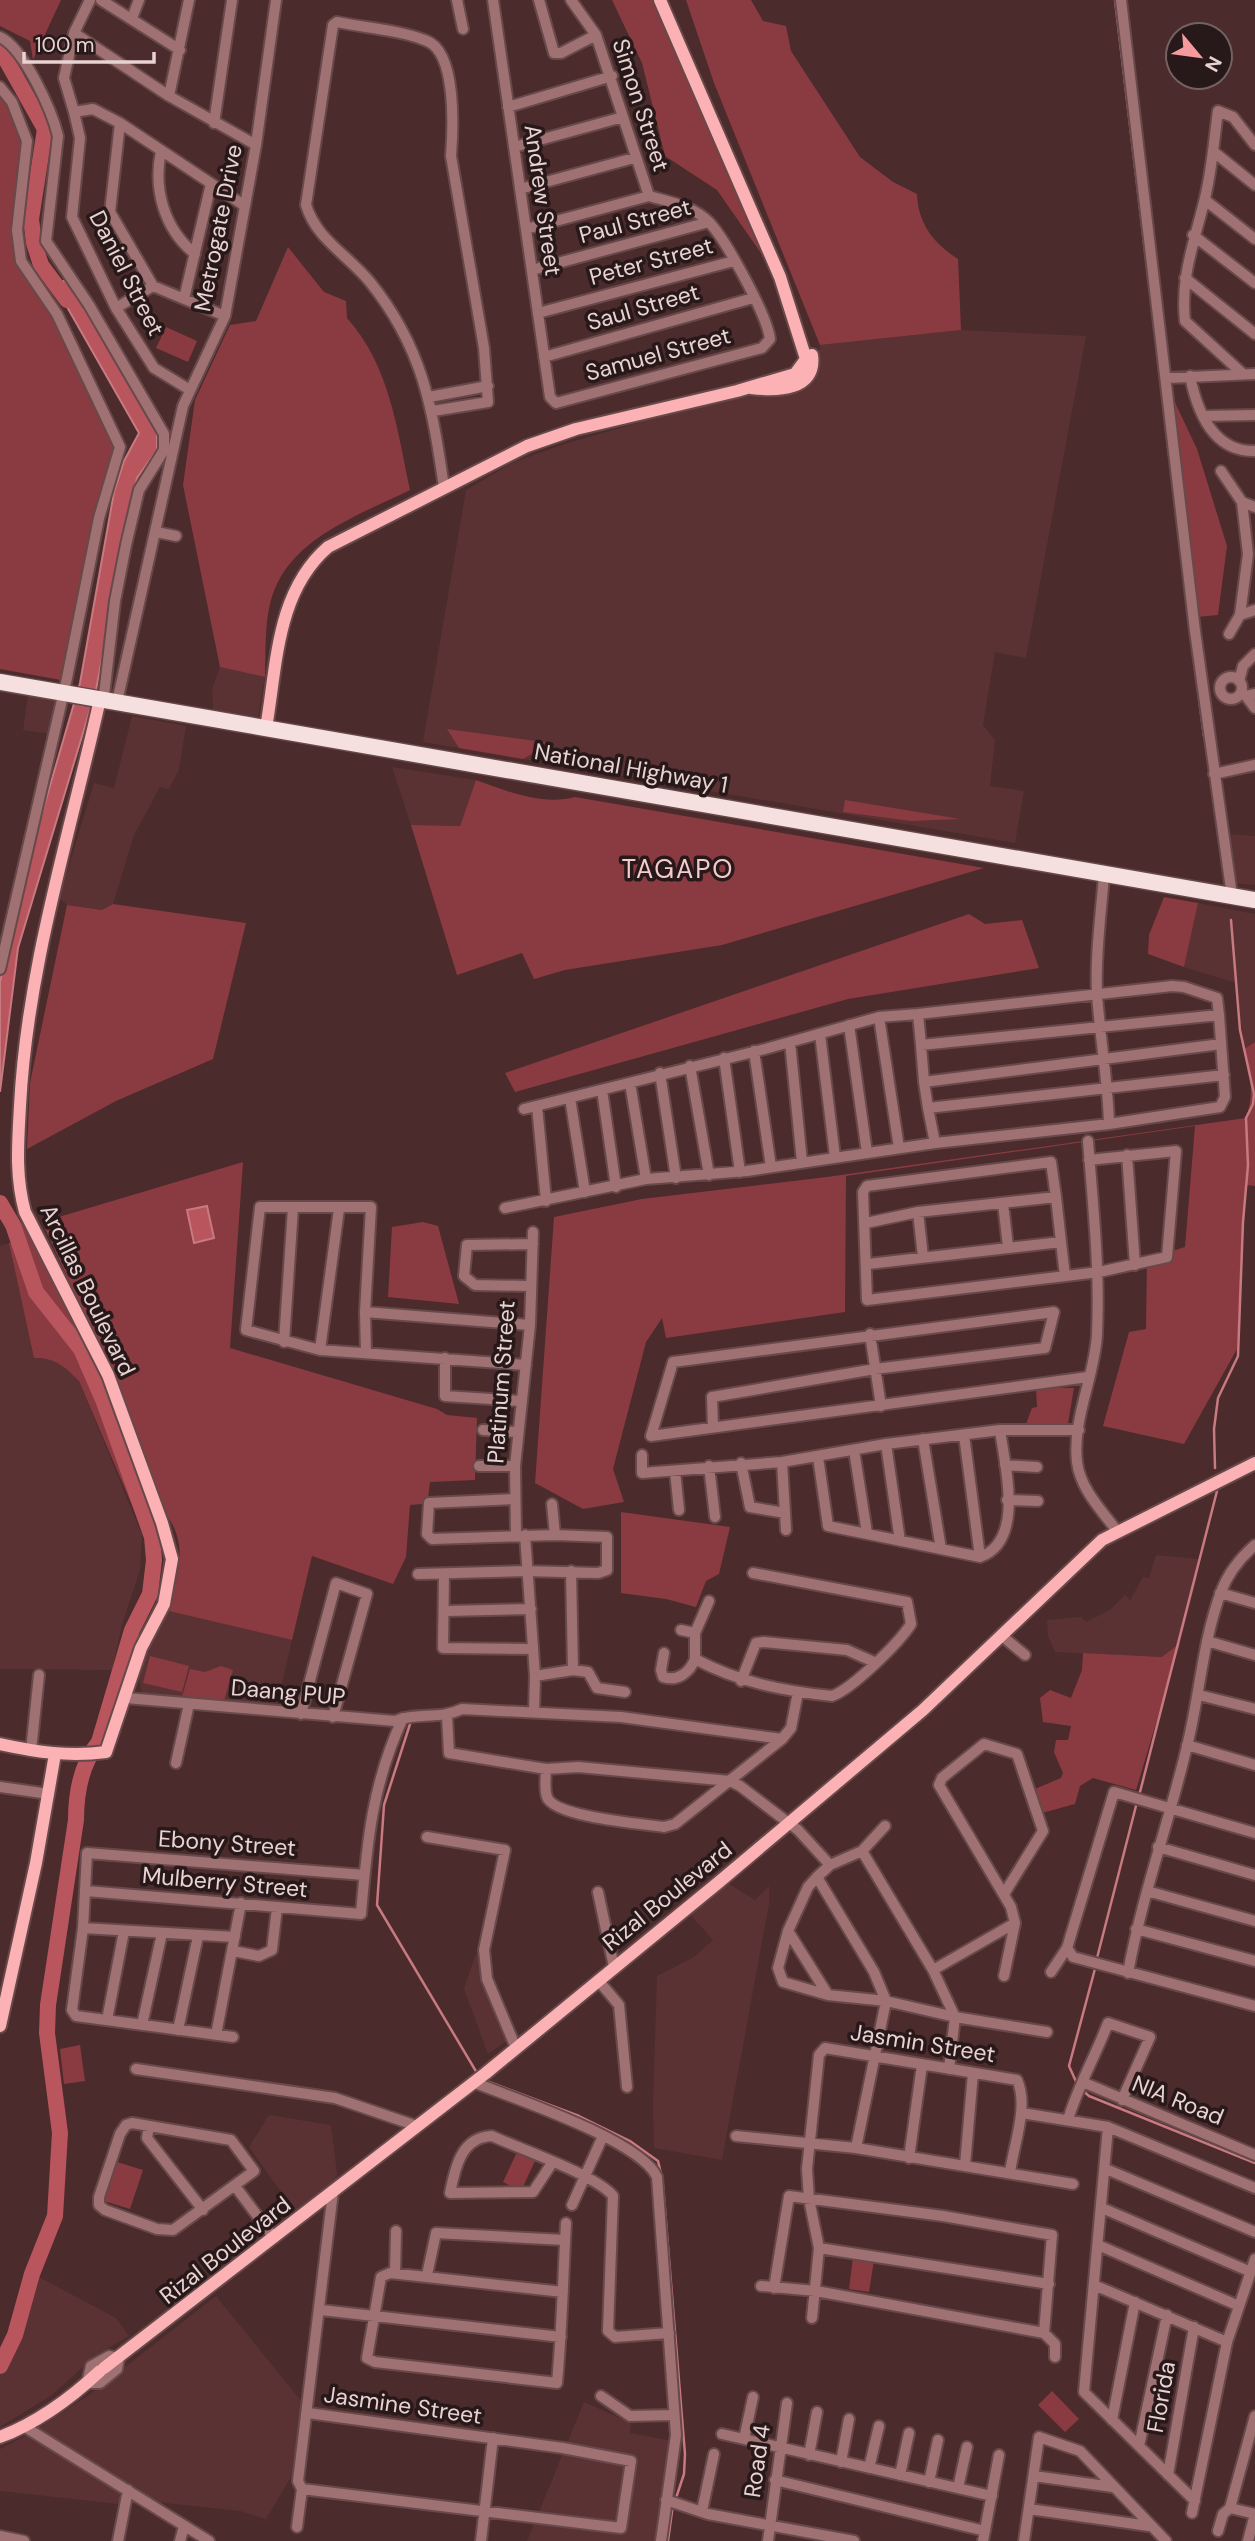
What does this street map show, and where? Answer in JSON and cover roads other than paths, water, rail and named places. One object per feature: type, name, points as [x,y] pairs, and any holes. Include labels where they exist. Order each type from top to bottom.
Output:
[{"type":"highway","name":"National Highway 1","points":[[0,682],[1255,900]]},
{"type":"main road","points":[[266,728],[289,601],[304,572],[317,557],[345,537],[552,436],[748,388],[788,390],[799,384],[809,373],[813,359],[785,272],[660,0]]},
{"type":"main road","points":[[667,0],[751,202]]},
{"type":"main road","name":"Arcillas Boulevard","points":[[0,1744],[76,1756],[106,1752],[141,1648],[164,1604],[172,1559],[162,1523],[108,1375],[25,1212],[17,1170],[21,1084],[33,990],[107,699]]},
{"type":"main road","name":"Rizal Boulevard","points":[[0,2437],[25,2427],[87,2383],[516,2048],[923,1710],[1102,1540],[1254,1466]]},
{"type":"main road","points":[[0,2026],[55,1754]]},
{"type":"street","points":[[90,0],[74,33],[169,96],[256,145]]},
{"type":"street","points":[[101,0],[180,50]]},
{"type":"street","points":[[132,19],[139,0]]},
{"type":"street","points":[[169,96],[189,0]]},
{"type":"street","points":[[214,123],[232,0]]},
{"type":"street","name":"Metrogate Drive","points":[[107,699],[156,532],[183,406],[225,316],[256,145],[276,0]]},
{"type":"street","points":[[457,0],[463,29]]},
{"type":"street","name":"Andrew Street","points":[[493,0],[550,397],[556,403]]},
{"type":"street","points":[[539,0],[555,52],[561,53],[596,35]]},
{"type":"street","name":"Simon Street","points":[[571,0],[596,35],[612,76],[634,158],[649,196],[686,206],[709,222],[753,298],[770,334],[769,343]]},
{"type":"street","points":[[1121,0],[1214,774],[1232,896]]},
{"type":"street","points":[[433,411],[488,402],[484,348],[451,156],[454,126],[446,60],[430,41],[337,22],[333,25],[306,205],[312,224],[369,280],[418,357],[433,411],[444,487]]},
{"type":"street","name":"Daniel Street","points":[[74,33],[64,78],[80,138],[72,217],[116,308],[154,368],[190,390]]},
{"type":"street","points":[[0,37],[15,48],[55,121],[58,136],[46,241],[89,305],[164,434],[164,450],[139,490],[129,534],[115,601],[107,699]]},
{"type":"street","points":[[508,107],[612,76]]},
{"type":"street","points":[[0,87],[12,102],[27,141],[17,230],[21,261],[57,314],[119,443],[99,518],[63,693],[0,969]]},
{"type":"street","points":[[74,112],[93,109],[120,123],[245,206]]},
{"type":"street","points":[[1249,374],[1185,321],[1182,297],[1193,235],[1205,200],[1220,110],[1233,117],[1255,145]]},
{"type":"street","points":[[514,147],[623,117]]},
{"type":"street","points":[[120,123],[110,212],[153,286],[225,316]]},
{"type":"street","points":[[161,151],[158,195],[182,243],[195,254]]},
{"type":"street","points":[[1214,152],[1255,185]]},
{"type":"street","points":[[520,189],[634,158]]},
{"type":"street","points":[[184,299],[211,184]]},
{"type":"street","points":[[526,229],[649,196]]},
{"type":"street","points":[[1205,200],[1255,239]]},
{"type":"street","name":"Paul Street","points":[[532,270],[709,222]]},
{"type":"street","points":[[1193,235],[1255,283]]},
{"type":"street","name":"Peter Street","points":[[538,313],[734,261]]},
{"type":"street","points":[[1185,278],[1255,334]]},
{"type":"street","points":[[116,308],[153,286]]},
{"type":"street","name":"Saul Street","points":[[544,357],[753,298]]},
{"type":"street","name":"Samuel Street","points":[[556,403],[762,348],[769,343]]},
{"type":"street","points":[[1167,378],[1249,374]]},
{"type":"street","points":[[1189,376],[1195,402],[1212,434],[1227,445],[1255,452]]},
{"type":"street","points":[[429,397],[488,386]]},
{"type":"street","points":[[1202,416],[1255,415]]},
{"type":"street","points":[[1221,471],[1242,502],[1248,554],[1240,615],[1229,634]]},
{"type":"street","points":[[1242,502],[1255,507]]},
{"type":"street","points":[[156,532],[176,536]]},
{"type":"street","points":[[1240,615],[1255,610]]},
{"type":"street","points":[[1255,654],[1242,666],[1239,681],[1255,708]]},
{"type":"street","points":[[1239,681],[1226,679],[1221,690],[1231,699],[1247,695]]},
{"type":"street","points":[[1214,774],[1255,765]]},
{"type":"street","points":[[1100,874],[1097,995],[1110,1125]]},
{"type":"street","points":[[505,1208],[646,1179],[740,1172],[935,1143],[1088,1134],[1110,1125],[1220,1107],[1224,1097],[1224,1075],[1217,998],[1180,986],[878,1017],[524,1109]]},
{"type":"street","points":[[918,1014],[924,1082],[935,1143]]},
{"type":"street","points":[[921,1045],[1219,1015]]},
{"type":"street","points":[[878,1017],[899,1148]]},
{"type":"street","points":[[849,1025],[867,1153]]},
{"type":"street","points":[[820,1034],[835,1157]]},
{"type":"street","points":[[790,1042],[802,1162]]},
{"type":"street","points":[[924,1082],[1221,1044]]},
{"type":"street","points":[[754,1051],[771,1167]]},
{"type":"street","points":[[724,1058],[740,1172]]},
{"type":"street","points":[[690,1066],[709,1175]]},
{"type":"street","points":[[660,1073],[676,1178]]},
{"type":"street","points":[[928,1108],[1224,1075]]},
{"type":"street","points":[[630,1083],[646,1179]]},
{"type":"street","points":[[602,1090],[616,1187]]},
{"type":"street","points":[[570,1098],[585,1192]]},
{"type":"street","points":[[537,1106],[546,1201]]},
{"type":"street","points":[[1088,1134],[1099,1272],[1095,1299],[1097,1336],[1079,1430],[1077,1462],[1086,1490],[1116,1531]]},
{"type":"street","points":[[1065,1276],[1051,1162],[867,1186],[863,1192],[867,1300],[1099,1272],[1167,1257],[1176,1151],[1089,1160]]},
{"type":"street","points":[[1127,1155],[1135,1265]]},
{"type":"street","points":[[866,1223],[918,1212],[1056,1197]]},
{"type":"street","points":[[1003,1203],[1008,1247]]},
{"type":"street","points":[[366,1353],[365,1312],[371,1207],[260,1207],[246,1329],[284,1342],[320,1350],[526,1365]]},
{"type":"street","points":[[284,1342],[293,1208]]},
{"type":"street","points":[[320,1350],[339,1209]]},
{"type":"street","points":[[918,1212],[922,1257]]},
{"type":"street","name":"Platinum Street","points":[[533,1232],[529,1286],[530,1325],[517,1432],[515,1499],[530,1609],[535,1676],[534,1712]]},
{"type":"street","points":[[867,1264],[1061,1242]]},
{"type":"street","points":[[529,1286],[475,1285],[464,1276],[467,1244],[533,1244]]},
{"type":"street","points":[[365,1312],[530,1325]]},
{"type":"street","points":[[713,1427],[712,1397],[875,1369],[1045,1348],[1054,1312],[870,1334],[673,1362],[651,1436],[1088,1377]]},
{"type":"street","points":[[870,1334],[881,1406]]},
{"type":"street","points":[[445,1359],[445,1396],[521,1401]]},
{"type":"street","points":[[483,1430],[517,1432]]},
{"type":"street","points":[[642,1455],[642,1473],[782,1462],[886,1444],[1000,1430],[1079,1430]]},
{"type":"street","points":[[818,1457],[828,1526],[979,1557],[991,1553],[1010,1523],[1000,1430]]},
{"type":"street","points":[[964,1434],[979,1557]]},
{"type":"street","points":[[923,1439],[941,1549]]},
{"type":"street","points":[[886,1444],[900,1541]]},
{"type":"street","points":[[854,1450],[867,1533]]},
{"type":"street","points":[[782,1462],[786,1530]]},
{"type":"street","points":[[741,1464],[750,1507],[785,1513]]},
{"type":"street","points":[[1004,1465],[1037,1467]]},
{"type":"street","points":[[479,1466],[515,1466]]},
{"type":"street","points":[[709,1466],[715,1517]]},
{"type":"street","points":[[675,1471],[679,1510]]},
{"type":"street","points":[[418,1574],[526,1571],[598,1573],[607,1570],[609,1539],[520,1535],[432,1539],[427,1534],[429,1503],[515,1499]]},
{"type":"street","points":[[1007,1500],[1038,1501]]},
{"type":"street","points":[[552,1504],[555,1535]]},
{"type":"street","points":[[1128,1973],[1136,1929],[1187,1745],[1199,1695],[1207,1641],[1220,1593],[1237,1563],[1253,1549]]},
{"type":"street","points":[[570,1571],[573,1670]]},
{"type":"street","points":[[695,1659],[741,1681],[832,1696],[874,1662],[910,1626],[910,1604],[907,1602],[753,1573]]},
{"type":"street","points":[[444,1574],[446,1611],[443,1648],[532,1649]]},
{"type":"street","points":[[301,1714],[336,1583],[367,1594],[333,1717]]},
{"type":"street","points":[[1220,1593],[1255,1603]]},
{"type":"street","points":[[664,1653],[661,1670],[663,1677],[670,1679],[685,1674],[695,1659],[695,1633],[709,1601]]},
{"type":"street","points":[[446,1611],[530,1609]]},
{"type":"street","points":[[681,1630],[695,1633]]},
{"type":"street","points":[[1001,1635],[1025,1655]]},
{"type":"street","points":[[1207,1641],[1255,1655]]},
{"type":"street","points":[[741,1681],[756,1643],[847,1650],[874,1662]]},
{"type":"street","points":[[535,1676],[573,1670],[588,1672],[597,1688],[625,1692]]},
{"type":"street","points":[[31,1751],[39,1675]]},
{"type":"street","points":[[546,1769],[547,1797],[551,1803],[578,1814],[664,1826],[675,1824],[782,1739],[791,1728],[798,1692]]},
{"type":"street","points":[[1199,1695],[1255,1709]]},
{"type":"street","name":"Daang PUP","points":[[126,1698],[395,1721],[447,1716],[462,1709],[621,1717],[782,1739]]},
{"type":"street","points":[[176,1763],[189,1704]]},
{"type":"street","points":[[447,1716],[449,1754],[546,1769],[578,1767],[730,1781],[788,1823],[830,1865]]},
{"type":"street","points":[[364,1875],[372,1806],[386,1756],[405,1718]]},
{"type":"street","points":[[1004,1894],[1043,1831],[1017,1754],[984,1744],[942,1778],[939,1785],[1004,1894],[1015,1923],[1004,1976]]},
{"type":"street","points":[[1187,1745],[1255,1765]]},
{"type":"street","points":[[0,1787],[49,1794]]},
{"type":"street","points":[[1052,1972],[1067,1948],[1113,1794],[1140,1797],[1169,1810],[1255,1833]]},
{"type":"street","points":[[885,1826],[862,1851],[830,1865],[808,1887],[788,1931],[778,1968],[783,1982],[828,1994],[887,2001],[955,2017],[1047,2032]]},
{"type":"street","points":[[427,1837],[505,1850],[484,1950],[487,1979],[516,2048]]},
{"type":"street","points":[[1158,1847],[1255,1875]]},
{"type":"street","points":[[862,1851],[933,1970],[955,2017],[949,2069]]},
{"type":"street","name":"Ebony Street","points":[[86,1891],[87,1853],[364,1875]]},
{"type":"street","name":"Mulberry Street","points":[[86,1891],[361,1914],[364,1875]]},
{"type":"street","points":[[817,1877],[874,1972],[887,2001],[856,2148]]},
{"type":"street","points":[[86,1891],[72,2010],[76,2016],[233,2038]]},
{"type":"street","points":[[1147,1891],[1255,1921]]},
{"type":"street","points":[[598,1892],[614,1967]]},
{"type":"street","points":[[216,2035],[241,1903]]},
{"type":"street","points":[[233,1951],[259,1956],[272,1950],[277,1908]]},
{"type":"street","points":[[933,1970],[1015,1923]]},
{"type":"street","points":[[83,1928],[235,1937]]},
{"type":"street","points":[[1136,1929],[1255,1961]]},
{"type":"street","points":[[107,2020],[124,1930]]},
{"type":"street","points":[[788,1931],[828,1994]]},
{"type":"street","points":[[142,2025],[162,1933]]},
{"type":"street","points":[[178,2030],[198,1936]]},
{"type":"street","points":[[1067,1948],[1073,1957],[1255,2006]]},
{"type":"street","points":[[598,1980],[620,2005],[627,2087]]},
{"type":"street","points":[[1068,2120],[1076,2094],[1084,2084],[1108,2022],[1150,2037],[1122,2100]]},
{"type":"street","name":"Jasmin Street","points":[[809,2143],[819,2055],[825,2048],[1017,2080],[1023,2092],[1022,2113],[1010,2172]]},
{"type":"street","points":[[909,2158],[922,2065]]},
{"type":"street","points":[[136,2068],[335,2098],[417,2126]]},
{"type":"street","points":[[965,2165],[973,2073]]},
{"type":"street","points":[[477,2079],[603,2136],[644,2158],[657,2177],[675,2455],[661,2541]]},
{"type":"street","name":"NIA Road","points":[[1084,2084],[1255,2155]]},
{"type":"street","points":[[1022,2113],[1108,2127],[1255,2188]]},
{"type":"street","points":[[132,2123],[231,2140],[254,2171],[235,2186],[181,2226],[167,2231],[105,2210],[99,2204],[122,2129],[132,2123]]},
{"type":"street","points":[[149,2126],[147,2138],[203,2210]]},
{"type":"street","points":[[1108,2127],[1084,2392],[1168,2475],[1193,2507],[1227,2342],[1255,2259]]},
{"type":"street","points":[[552,2163],[533,2192],[450,2193],[456,2160],[462,2152],[484,2136],[492,2136],[552,2163],[583,2177],[606,2188],[613,2196],[608,2332],[615,2337],[669,2333]]},
{"type":"street","points":[[572,2205],[603,2136]]},
{"type":"street","points":[[736,2136],[856,2148],[1073,2184]]},
{"type":"street","points":[[809,2143],[809,2199],[819,2249],[812,2318]]},
{"type":"street","points":[[1106,2169],[1255,2232]]},
{"type":"street","points":[[235,2186],[274,2238]]},
{"type":"street","points":[[298,2527],[300,2485],[333,2192]]},
{"type":"street","points":[[774,2288],[787,2198],[943,2216],[1052,2235],[1044,2333]]},
{"type":"street","points":[[1102,2208],[1251,2272]]},
{"type":"street","points":[[563,2292],[427,2275],[395,2273],[381,2277],[372,2315],[367,2358],[374,2362],[556,2383],[561,2337],[563,2292],[565,2240],[566,2223]]},
{"type":"street","points":[[395,2273],[396,2231]]},
{"type":"street","points":[[427,2275],[436,2233],[565,2240]]},
{"type":"street","points":[[1098,2245],[1239,2306]]},
{"type":"street","points":[[819,2249],[1049,2284]]},
{"type":"street","points":[[1094,2285],[1227,2342]]},
{"type":"street","points":[[761,2286],[816,2291],[1044,2333],[1055,2344],[1055,2357]]},
{"type":"street","points":[[1112,2420],[1135,2302]]},
{"type":"street","points":[[321,2310],[561,2337]]},
{"type":"street","points":[[1139,2446],[1167,2315]]},
{"type":"street","name":"Florida","points":[[1168,2475],[1194,2327]]},
{"type":"street","points":[[119,2358],[117,2369],[100,2383],[87,2383],[91,2366],[100,2359],[119,2358]]},
{"type":"street","points":[[601,2396],[630,2416],[674,2415]]},
{"type":"street","points":[[744,2439],[753,2397]]},
{"type":"street","name":"Road 4","points":[[768,2541],[787,2403]]},
{"type":"street","points":[[809,2455],[817,2412]]},
{"type":"street","name":"Jasmine Street","points":[[308,2413],[493,2438],[631,2461],[621,2528],[485,2513]]},
{"type":"street","points":[[1218,2531],[1223,2514],[1230,2508],[1255,2416]]},
{"type":"street","points":[[841,2462],[849,2419]]},
{"type":"street","points":[[869,2468],[879,2426]]},
{"type":"street","points":[[25,2427],[209,2541]]},
{"type":"street","points":[[900,2475],[909,2433]]},
{"type":"street","points":[[722,2434],[992,2496]]},
{"type":"street","points":[[1030,2541],[1024,2541],[1039,2437],[1080,2451],[1166,2541]]},
{"type":"street","points":[[481,2541],[493,2438]]},
{"type":"street","points":[[929,2482],[938,2440]]},
{"type":"street","points":[[958,2488],[967,2447]]},
{"type":"street","points":[[702,2511],[714,2454]]},
{"type":"street","points":[[775,2480],[984,2536],[999,2455]]},
{"type":"street","points":[[1034,2476],[1113,2487]]},
{"type":"street","points":[[300,2485],[485,2513]]},
{"type":"street","points":[[118,2541],[128,2490]]},
{"type":"street","points":[[668,2501],[702,2511],[854,2541]]},
{"type":"street","points":[[1230,2508],[1255,2514],[1248,2541]]},
{"type":"street","points":[[1029,2509],[1149,2526]]},
{"type":"street","points":[[180,2541],[184,2526]]},
{"type":"street","points":[[0,2536],[24,2541]]},
{"type":"waterway","points":[[1115,0],[1150,292]]},
{"type":"waterway","points":[[0,49],[45,129],[31,219],[34,243],[41,265],[67,300]]},
{"type":"waterway","points":[[1159,368],[1169,455]]},
{"type":"waterway","points":[[1192,646],[1204,736]]},
{"type":"waterway","points":[[1215,1468],[1214,1429],[1218,1398],[1238,1356],[1248,1165],[1246,1118],[1253,1104],[1254,1094],[1240,1030],[1231,920]]},
{"type":"waterway","points":[[0,1203],[13,1225],[36,1292],[81,1349],[104,1402],[152,1537],[154,1560],[150,1594],[132,1630],[99,1742],[84,1769],[77,1799],[48,2005],[47,2033],[60,2133],[55,2216],[32,2274],[15,2335],[0,2366]]},
{"type":"waterway","points":[[1139,1796],[1217,1491]]},
{"type":"waterway","points":[[411,1721],[384,1805],[377,1905],[477,2073]]},
{"type":"waterway","points":[[1097,1958],[1137,1802]]},
{"type":"waterway","points":[[1078,2086],[1069,2066],[1096,1965]]},
{"type":"waterway","points":[[484,2080],[579,2116],[630,2141],[658,2161],[662,2178]]},
{"type":"waterway","points":[[1082,2090],[1089,2096],[1255,2163]]},
{"type":"waterway","points":[[663,2185],[685,2454],[684,2474],[676,2498]]},
{"type":"waterway","points":[[668,2541],[673,2504]]},
{"type":"district","name":"TAGAPO","points":[[678,869]]}]
